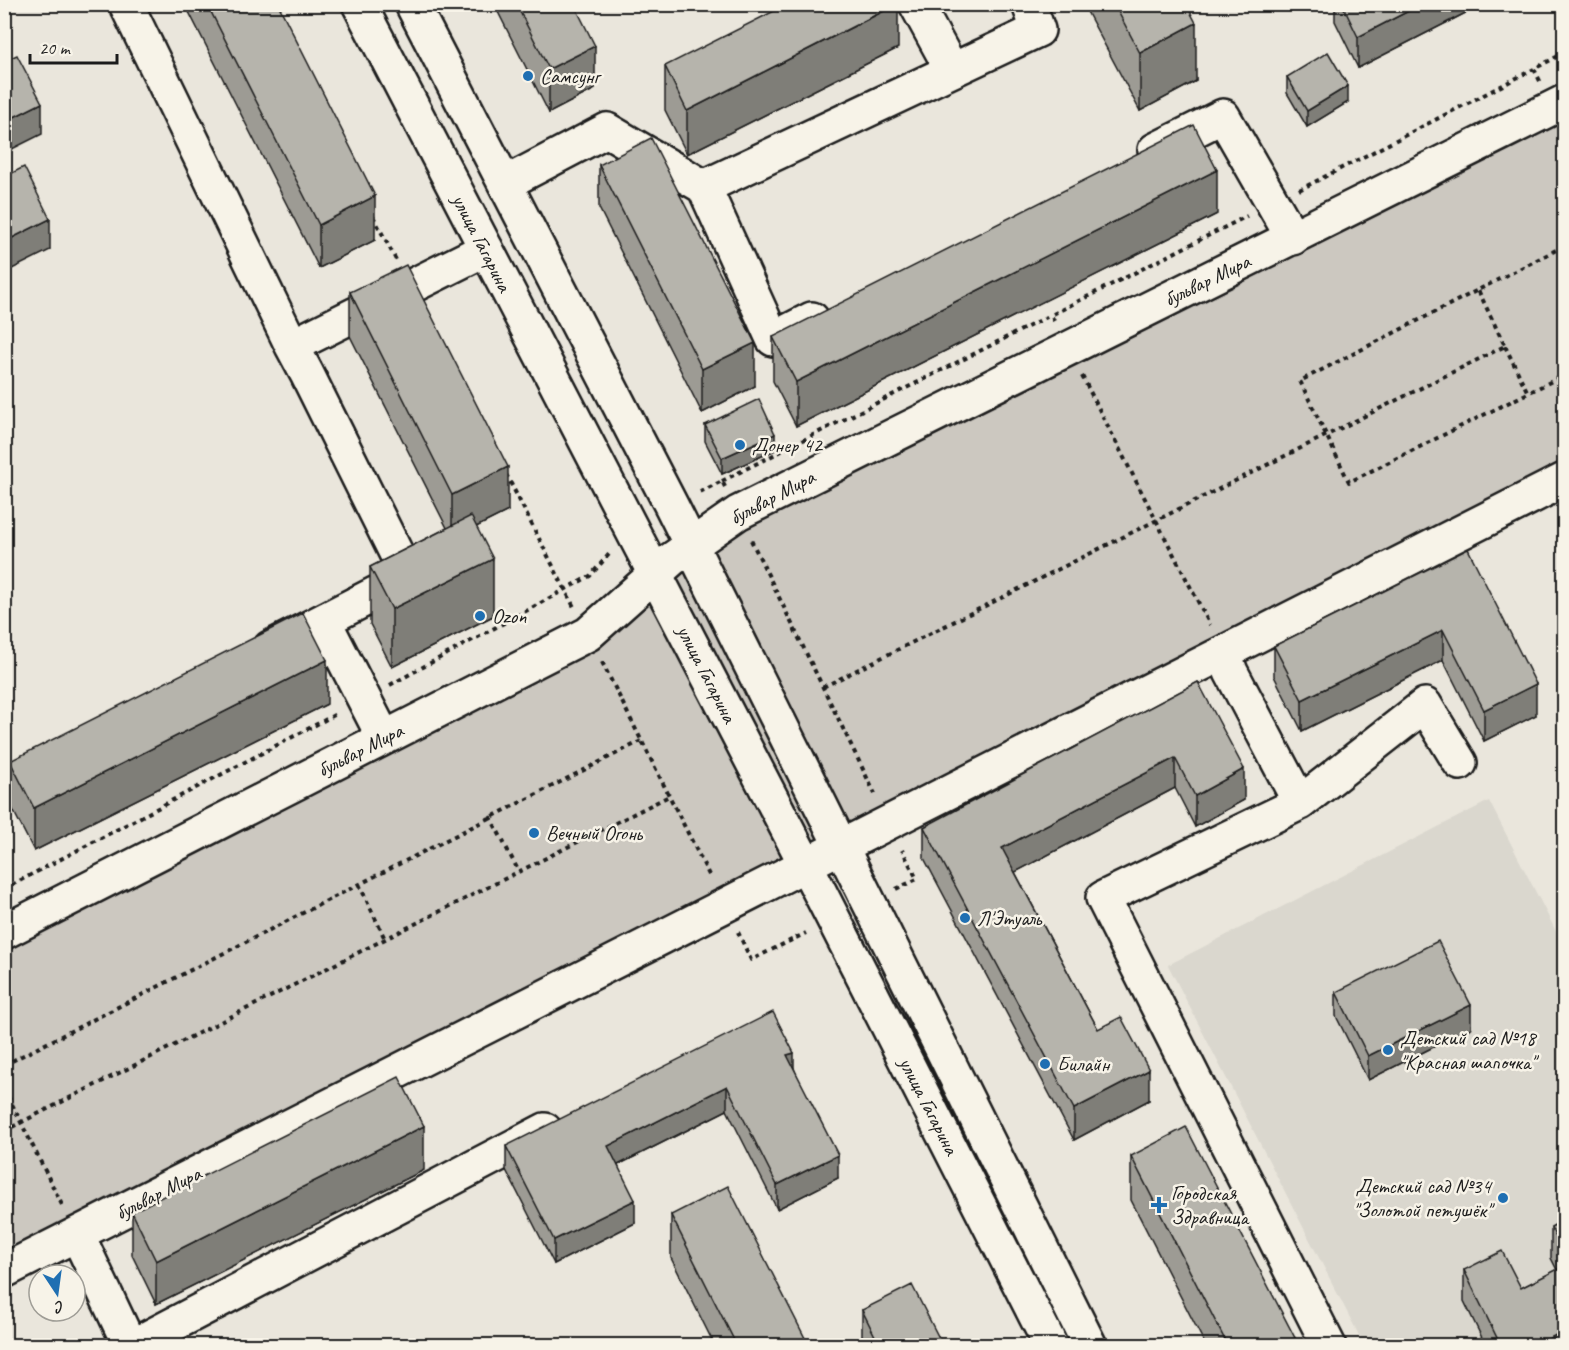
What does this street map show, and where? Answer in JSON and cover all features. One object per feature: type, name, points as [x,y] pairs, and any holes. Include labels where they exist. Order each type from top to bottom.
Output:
[{"type":"street","points":[[126,4],[292,346],[408,577],[239,663]]},
{"type":"street","name":"улица Гагарина","points":[[359,4],[806,864],[1051,1346]]},
{"type":"street","name":"улица Гагарина","points":[[412,4],[507,183],[690,545],[1090,1346]]},
{"type":"street","points":[[916,4],[952,70]]},
{"type":"street","points":[[704,187],[1038,30],[1029,4]]},
{"type":"street","name":"бульвар Мира","points":[[4,932],[588,634],[690,545],[738,513],[1564,102]]},
{"type":"street","points":[[1127,164],[1223,116],[1293,238]]},
{"type":"street","points":[[507,183],[607,130],[704,187],[773,339],[837,307]]},
{"type":"street","points":[[292,346],[486,249]]},
{"type":"street","name":"бульвар Мира","points":[[4,1271],[1564,480]]},
{"type":"street","points":[[324,621],[384,738]]},
{"type":"street","points":[[1224,653],[1231,672],[1300,803]]},
{"type":"street","points":[[1329,1346],[1103,898],[1300,803],[1425,705],[1460,763]]},
{"type":"street","points":[[77,1234],[131,1346],[570,1117]]},
{"type":"path","points":[[1564,246],[1300,381],[1349,482],[1564,375]]},
{"type":"path","points":[[1478,290],[1528,393]]},
{"type":"path","points":[[722,481],[1050,315]]},
{"type":"path","points":[[823,687],[1505,346]]},
{"type":"path","points":[[1068,349],[1224,653]]},
{"type":"path","points":[[4,889],[364,699],[590,576]]},
{"type":"path","points":[[4,1131],[669,796],[565,589]]},
{"type":"path","points":[[4,1065],[641,741]]},
{"type":"path","points":[[490,816],[519,872]]},
{"type":"path","points":[[359,884],[385,939]]},
{"type":"path","points":[[4,1089],[77,1234]]},
{"type":"shaded area","points":[[1564,103],[1564,480],[5,1271],[5,932],[588,634],[672,559]]},
{"type":"shaded area","name":"Детский сад №18 \"Красная шапочка\"","points":[[1489,801],[1564,947],[1564,1345],[1364,1345],[1168,965]]},
{"type":"building","points":[[207,4],[278,4],[375,196],[319,225]]},
{"type":"building","points":[[516,4],[574,4],[595,46],[549,69]]},
{"type":"building","points":[[788,4],[897,4],[687,111],[665,66]]},
{"type":"building","points":[[1114,4],[1186,4],[1196,23],[1140,53]]},
{"type":"building","points":[[1342,4],[1422,4],[1358,37]]},
{"type":"building","points":[[1328,52],[1348,86],[1307,111],[1287,77]]},
{"type":"building","points":[[17,55],[42,103],[4,122],[4,61]]},
{"type":"building","points":[[1194,125],[1217,170],[796,382],[773,337]]},
{"type":"building","points":[[651,138],[755,343],[702,369],[599,165]]},
{"type":"building","points":[[24,167],[50,219],[4,242],[4,177]]},
{"type":"building","points":[[406,265],[508,467],[452,495],[350,292]]},
{"type":"building","points":[[759,399],[775,434],[722,458],[705,425]]},
{"type":"building","points":[[471,516],[493,559],[392,609],[370,567]]},
{"type":"building","points":[[1468,549],[1536,684],[1484,710],[1443,630],[1302,700],[1274,646]]},
{"type":"building","points":[[303,613],[327,660],[34,808],[10,761]]},
{"type":"building","points":[[1198,682],[1244,769],[1195,796],[1175,758],[1002,848],[1098,1029],[1121,1017],[1149,1070],[1074,1109],[924,827]]},
{"type":"building","points":[[1438,941],[1471,1005],[1368,1056],[1336,992]]},
{"type":"building","points":[[773,1012],[794,1053],[787,1055],[838,1155],[777,1185],[727,1086],[608,1146],[635,1200],[554,1240],[506,1146]]},
{"type":"building","points":[[399,1077],[424,1126],[156,1261],[132,1212]]},
{"type":"building","points":[[1186,1127],[1295,1338],[1279,1346],[1228,1346],[1131,1156]]},
{"type":"building","points":[[728,1186],[809,1346],[737,1346],[671,1215]]},
{"type":"building","points":[[1564,1220],[1564,1254],[1551,1227]]},
{"type":"building","points":[[1502,1251],[1521,1288],[1564,1266],[1564,1331],[1534,1346],[1501,1346],[1464,1270]]},
{"type":"building","points":[[912,1285],[943,1346],[880,1346],[862,1310]]},
{"type":"place","name":"Самсунг","points":[[528,76]]},
{"type":"place","name":"Донер 42","points":[[740,445]]},
{"type":"place","name":"Ozon","points":[[480,616]]},
{"type":"place","name":"Вечный Огонь","points":[[534,833]]},
{"type":"place","name":"Л'Этуаль","points":[[965,918]]},
{"type":"place","name":"Детский сад №18 \"Красная шапочка\"","points":[[1388,1050]]},
{"type":"place","name":"Билайн","points":[[1045,1064]]},
{"type":"place","name":"Детский сад №34 \"Золотой петушёк\"","points":[[1503,1198]]},
{"type":"place","name":"Городская Здравница","points":[[1159,1205]]}]
